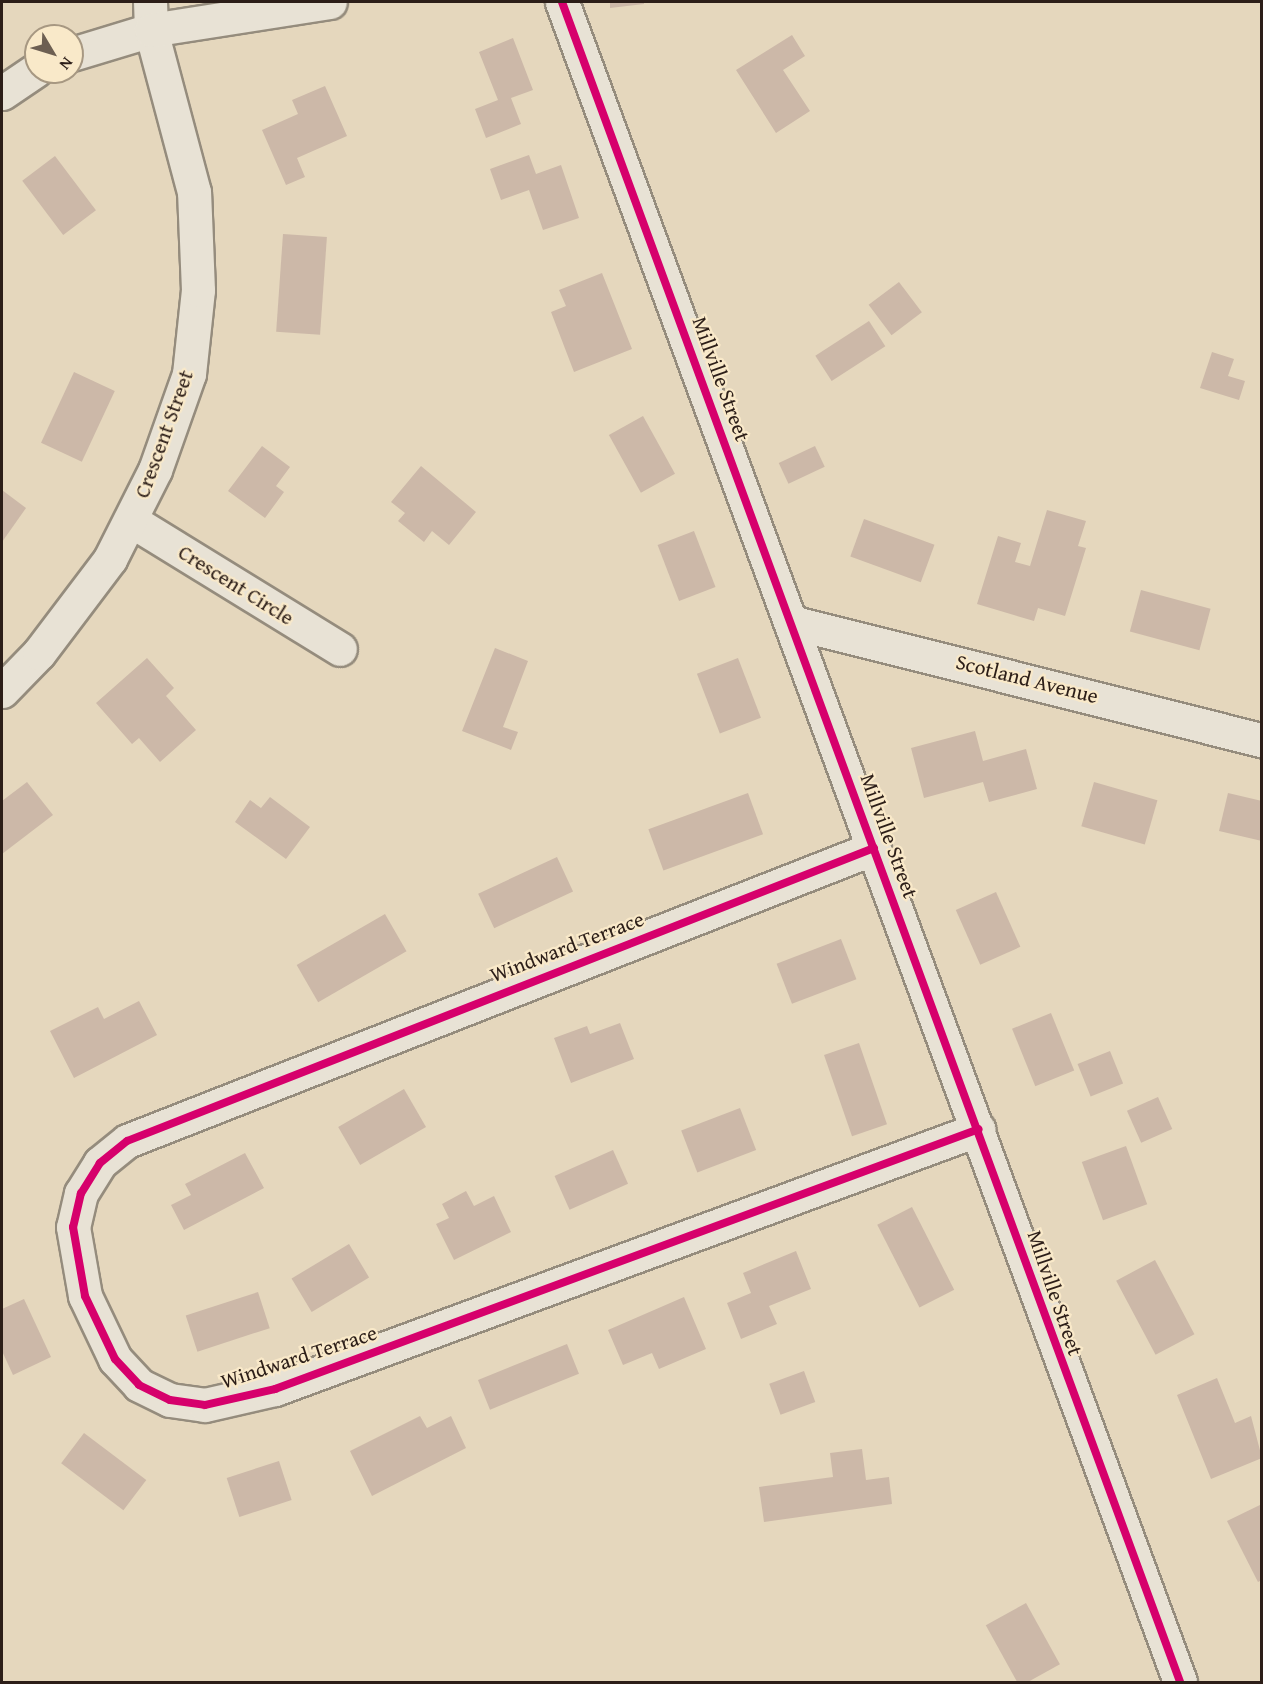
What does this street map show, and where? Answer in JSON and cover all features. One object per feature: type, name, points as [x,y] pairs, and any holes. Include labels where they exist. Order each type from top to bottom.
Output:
[{"type":"street","points":[[84,48],[150,16],[330,2]]},
{"type":"street","name":"Millville Street","points":[[562,2],[979,1129],[1180,1683]]},
{"type":"street","name":"Crescent Street","points":[[2,691],[84,598],[132,521],[189,374],[198,290],[194,192],[175,107],[150,16]]},
{"type":"street","points":[[2,93],[24,78]]},
{"type":"street","name":"Crescent Circle","points":[[132,521],[340,649]]},
{"type":"street","name":"Scotland Avenue","points":[[791,622],[1262,740]]},
{"type":"street","name":"Windward Terrace","points":[[874,848],[127,1141],[100,1163],[81,1193],[73,1227],[85,1296],[115,1359],[140,1385],[170,1401],[206,1405],[275,1389],[979,1129]]},
{"type":"building","points":[[610,2],[644,2],[644,4],[610,8]]},
{"type":"building","points":[[792,35],[805,56],[783,70],[810,111],[776,133],[736,70]]},
{"type":"building","points":[[513,38],[533,90],[511,98],[521,124],[486,138],[475,109],[498,100],[479,52]]},
{"type":"building","points":[[325,86],[347,136],[297,158],[305,177],[286,185],[262,130],[298,114],[292,100]]},
{"type":"building","points":[[529,155],[536,174],[561,165],[579,218],[543,230],[529,190],[501,200],[490,169]]},
{"type":"building","points":[[55,156],[96,210],[63,235],[22,181]]},
{"type":"building","points":[[283,234],[327,237],[320,335],[276,332]]},
{"type":"building","points":[[602,273],[632,349],[574,372],[551,312],[566,306],[559,290]]},
{"type":"building","points":[[899,282],[922,312],[892,335],[869,305]]},
{"type":"building","points":[[869,321],[885,346],[832,381],[815,356]]},
{"type":"building","points":[[1212,352],[1234,359],[1228,376],[1245,381],[1239,400],[1200,388]]},
{"type":"building","points":[[74,372],[115,391],[82,462],[41,443]]},
{"type":"building","points":[[643,416],[675,474],[641,493],[609,435]]},
{"type":"building","points":[[262,446],[290,467],[276,486],[284,492],[265,518],[228,491]]},
{"type":"building","points":[[815,446],[825,467],[788,484],[779,463]]},
{"type":"building","points":[[421,466],[476,512],[449,545],[432,531],[424,542],[398,521],[405,513],[391,502]]},
{"type":"building","points":[[2,490],[26,508],[2,542]]},
{"type":"building","points":[[1047,510],[1086,521],[1078,546],[1086,548],[1065,616],[1038,608],[1034,621],[977,604],[998,536],[1021,543],[1015,562],[1030,566]]},
{"type":"building","points":[[864,519],[934,545],[921,582],[850,557]]},
{"type":"building","points":[[694,531],[716,587],[679,601],[658,545]]},
{"type":"building","points":[[1141,590],[1211,609],[1199,650],[1130,632]]},
{"type":"building","points":[[495,648],[528,661],[503,727],[518,732],[511,750],[462,731]]},
{"type":"building","points":[[147,658],[174,688],[166,696],[196,730],[160,762],[139,738],[132,744],[96,703]]},
{"type":"building","points":[[738,658],[761,718],[720,734],[697,674]]},
{"type":"building","points":[[975,731],[983,761],[1026,749],[1037,789],[989,802],[983,782],[924,798],[911,748]]},
{"type":"building","points":[[27,782],[53,815],[2,854],[2,801]]},
{"type":"building","points":[[1094,782],[1157,800],[1145,844],[1081,826]]},
{"type":"building","points":[[748,793],[763,834],[663,871],[648,829]]},
{"type":"building","points":[[1228,793],[1262,801],[1262,841],[1219,831]]},
{"type":"building","points":[[270,797],[310,827],[286,859],[235,822],[250,800],[261,808]]},
{"type":"building","points":[[557,857],[573,891],[494,928],[478,894]]},
{"type":"building","points":[[996,892],[1020,947],[980,965],[956,910]]},
{"type":"building","points":[[385,914],[406,951],[318,1002],[297,965]]},
{"type":"building","points":[[841,939],[856,979],[792,1004],[777,964]]},
{"type":"building","points":[[139,1001],[157,1035],[74,1078],[50,1031],[98,1007],[104,1019]]},
{"type":"building","points":[[1051,1013],[1074,1070],[1035,1086],[1012,1029]]},
{"type":"building","points":[[620,1023],[634,1059],[571,1083],[554,1038],[587,1026],[590,1034]]},
{"type":"building","points":[[859,1043],[887,1124],[852,1136],[824,1055]]},
{"type":"building","points":[[1110,1051],[1123,1083],[1091,1097],[1078,1064]]},
{"type":"building","points":[[404,1089],[426,1127],[360,1165],[338,1127]]},
{"type":"building","points":[[1158,1097],[1172,1129],[1141,1143],[1127,1111]]},
{"type":"building","points":[[740,1108],[756,1150],[697,1173],[681,1131]]},
{"type":"building","points":[[1126,1146],[1147,1204],[1103,1220],[1082,1162]]},
{"type":"building","points":[[613,1150],[628,1184],[570,1210],[555,1176]]},
{"type":"building","points":[[245,1153],[264,1188],[184,1230],[171,1205],[191,1195],[185,1184]]},
{"type":"building","points":[[466,1191],[474,1206],[494,1196],[511,1232],[454,1260],[436,1224],[449,1218],[442,1204]]},
{"type":"building","points":[[912,1207],[954,1290],[919,1308],[877,1225]]},
{"type":"building","points":[[349,1244],[369,1277],[312,1312],[292,1279]]},
{"type":"building","points":[[796,1251],[811,1289],[769,1306],[777,1324],[741,1339],[727,1303],[751,1293],[743,1273]]},
{"type":"building","points":[[1155,1260],[1194,1334],[1156,1355],[1116,1281]]},
{"type":"building","points":[[258,1292],[270,1328],[197,1352],[186,1315]]},
{"type":"building","points":[[684,1297],[706,1349],[659,1369],[652,1353],[623,1365],[608,1330]]},
{"type":"building","points":[[24,1299],[51,1357],[13,1375],[2,1351],[2,1309]]},
{"type":"building","points":[[567,1344],[579,1374],[490,1410],[478,1380]]},
{"type":"building","points":[[804,1371],[815,1402],[781,1415],[769,1384]]},
{"type":"building","points":[[1217,1378],[1235,1423],[1251,1416],[1262,1458],[1211,1479],[1177,1395]]},
{"type":"building","points":[[420,1416],[427,1428],[451,1416],[466,1448],[372,1496],[350,1451]]},
{"type":"building","points":[[84,1433],[146,1480],[123,1510],[61,1463]]},
{"type":"building","points":[[862,1449],[866,1480],[889,1477],[892,1504],[764,1522],[759,1487],[833,1477],[830,1453]]},
{"type":"building","points":[[279,1461],[292,1500],[239,1517],[227,1478]]},
{"type":"building","points":[[1262,1504],[1262,1580],[1258,1582],[1227,1521]]},
{"type":"building","points":[[1026,1603],[1060,1664],[1028,1682],[1017,1682],[986,1625]]},
{"type":"cycle path","points":[[562,2],[1180,1682]]},
{"type":"cycle path","points":[[874,848],[127,1141],[100,1163],[81,1193],[73,1227],[85,1296],[115,1359],[139,1385],[170,1400],[205,1405],[275,1389],[979,1129]]}]
